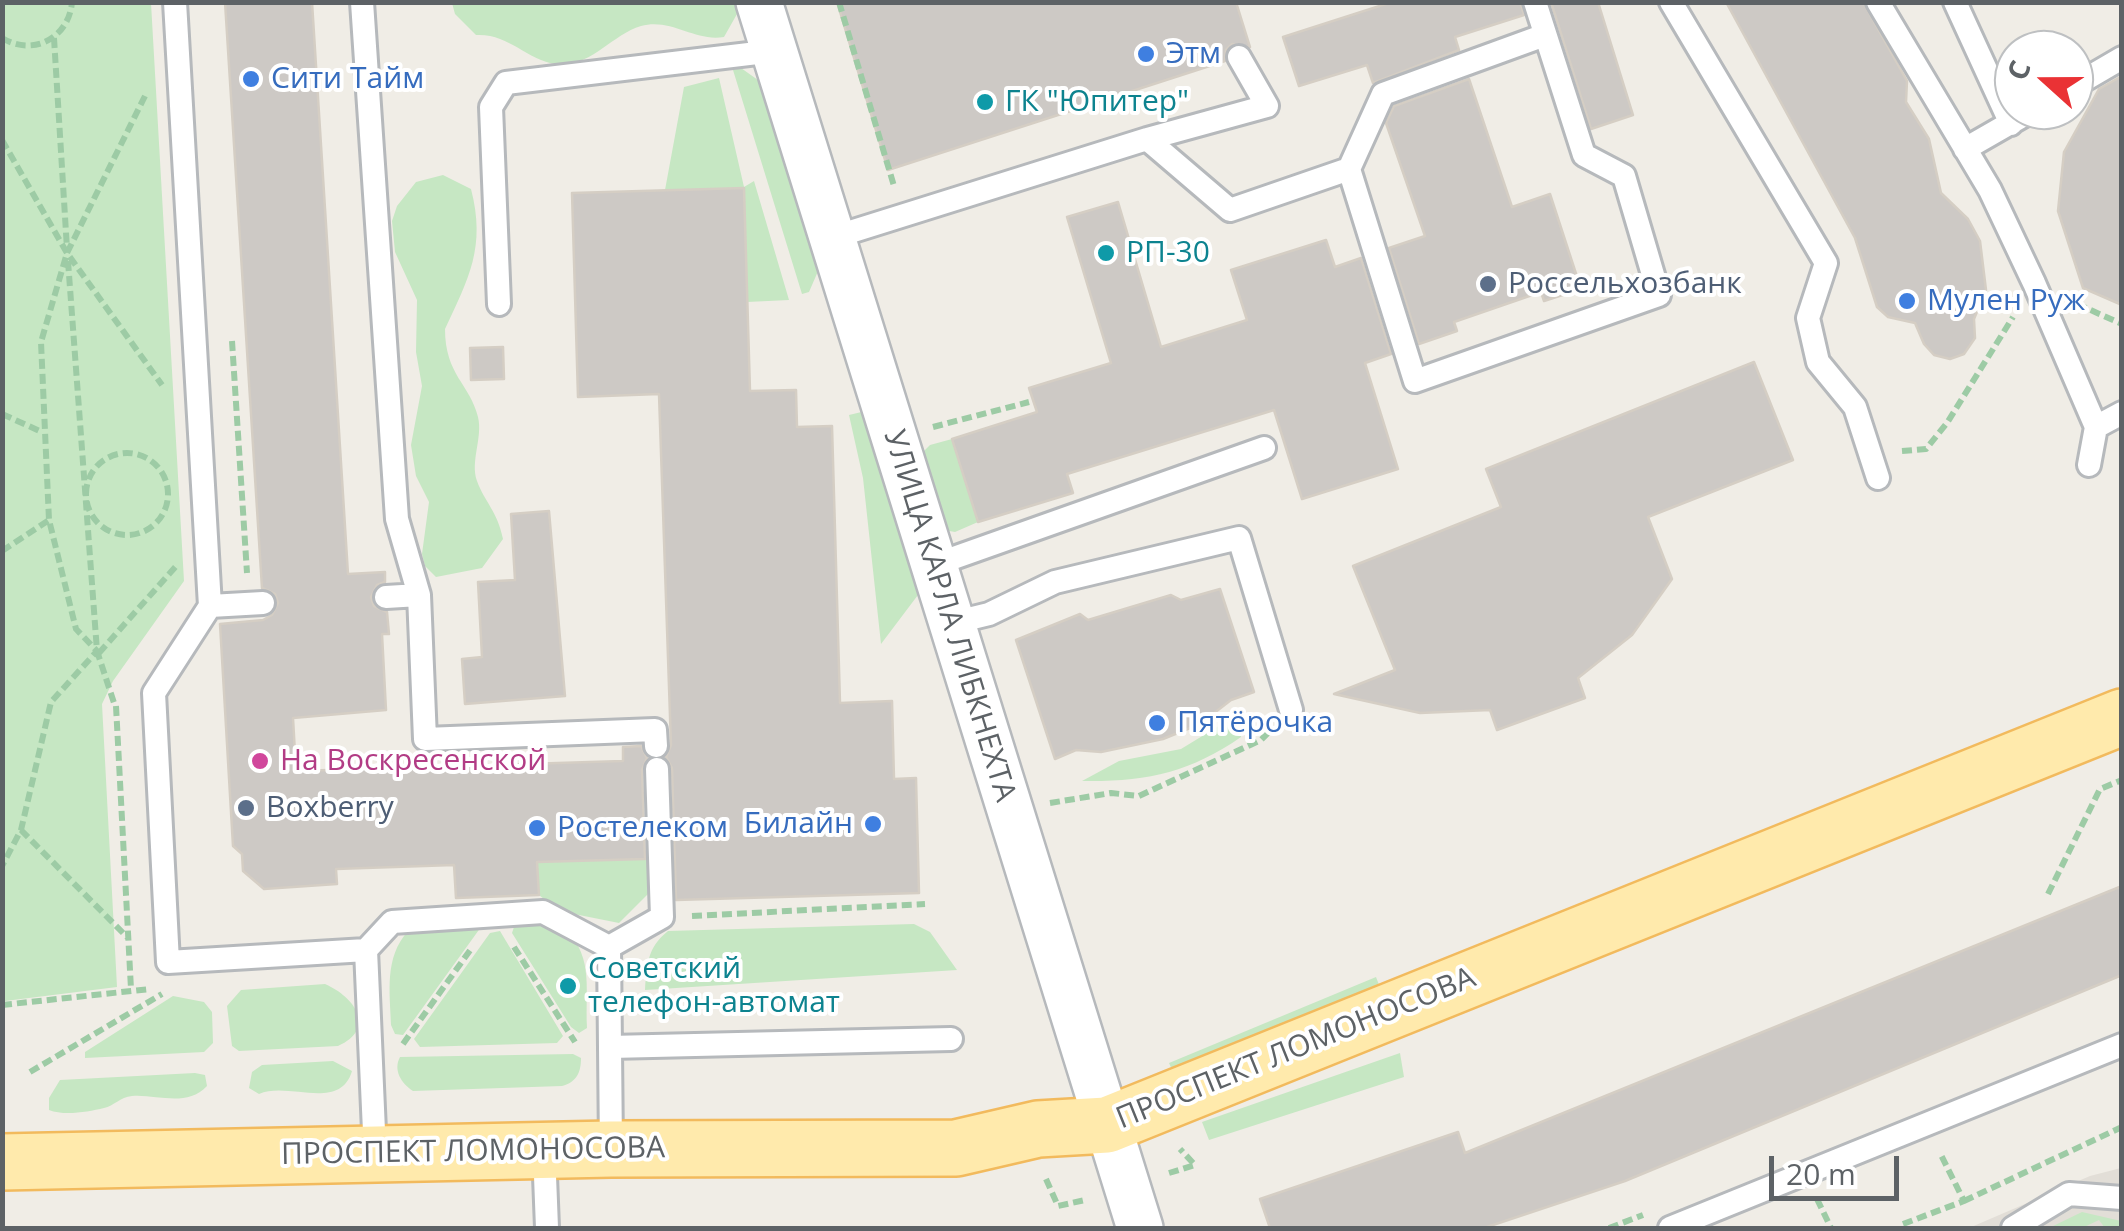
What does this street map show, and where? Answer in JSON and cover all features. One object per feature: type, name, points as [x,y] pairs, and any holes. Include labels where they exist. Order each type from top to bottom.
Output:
[{"type":"main road","name":"ПРОСПЕКТ ЛОМОНОСОВА","points":[[2,1162],[611,1148],[956,1148],[1038,1129],[1107,1125],[1663,888],[2122,717]]},
{"type":"street","name":"УЛИЦА КАРЛА ЛИБКНЕХТА","points":[[759,2],[1140,1228]]},
{"type":"lane","points":[[174,2],[210,606],[154,693],[168,962],[366,950],[392,922],[542,912],[609,947]]},
{"type":"lane","points":[[362,2],[396,519],[418,595],[425,739],[654,730],[662,917],[609,947]]},
{"type":"lane","points":[[1535,2],[1584,155],[1624,176],[1659,295],[1415,381],[1349,168],[1383,94],[1545,34]]},
{"type":"lane","points":[[1671,2],[1826,263],[1808,318],[1818,362],[1855,406],[1878,478]]},
{"type":"lane","points":[[1878,2],[1964,149],[2034,283],[2096,427],[2089,465]]},
{"type":"lane","points":[[1955,2],[1994,89]]},
{"type":"lane","points":[[499,304],[490,107],[506,83],[774,51]]},
{"type":"lane","points":[[831,238],[1146,139],[1267,106],[1239,57]]},
{"type":"lane","points":[[2094,74],[2122,58]]},
{"type":"lane","points":[[1964,149],[1999,130]]},
{"type":"lane","points":[[1146,139],[1230,210],[1349,168]]},
{"type":"lane","points":[[2096,427],[2122,413]]},
{"type":"lane","points":[[932,566],[1264,448]]},
{"type":"lane","points":[[952,623],[989,614],[1055,582],[1239,538],[1291,710]]},
{"type":"lane","points":[[386,596],[418,595]]},
{"type":"lane","points":[[210,606],[263,603]]},
{"type":"lane","points":[[609,947],[611,1148]]},
{"type":"lane","points":[[366,950],[375,1154]]},
{"type":"lane","points":[[610,1047],[951,1039]]},
{"type":"lane","points":[[1670,1228],[2122,1045]]},
{"type":"lane","points":[[544,1150],[546,1228]]},
{"type":"lane","points":[[2013,1228],[2068,1194],[2122,1198]]},
{"type":"path","points":[[2,38],[24,46],[54,38],[65,27],[72,2]]},
{"type":"path","points":[[839,2],[892,167],[898,218]]},
{"type":"path","points":[[54,38],[97,653],[116,706]]},
{"type":"path","points":[[97,653],[76,630],[48,520],[40,342],[68,254],[150,87]]},
{"type":"path","points":[[2,140],[68,254],[164,388]]},
{"type":"path","points":[[1866,443],[1901,451],[1926,448],[1947,424],[2034,283]]},
{"type":"path","points":[[893,437],[1029,402]]},
{"type":"path","points":[[2,414],[42,432]]},
{"type":"path","points":[[124,454],[152,462],[168,487],[168,502],[152,527],[124,536],[97,522],[86,494],[97,466],[124,454]]},
{"type":"path","points":[[2,552],[48,520]]},
{"type":"path","points":[[2,866],[21,830],[51,702],[180,561]]},
{"type":"path","points":[[1044,804],[1111,793],[1139,796],[1261,740],[1291,710]]},
{"type":"path","points":[[2048,894],[2100,789],[2122,780]]},
{"type":"path","points":[[21,830],[128,938]]},
{"type":"path","points":[[662,917],[925,904]]},
{"type":"path","points":[[396,1054],[494,916],[580,1049]]},
{"type":"path","points":[[2,1005],[131,989],[170,989],[30,1072]]},
{"type":"path","points":[[1925,1125],[1964,1201]]},
{"type":"path","points":[[1891,1228],[1964,1201],[2122,1128]]},
{"type":"path","points":[[1163,1175],[1195,1164],[1180,1149]]},
{"type":"path","points":[[1046,1179],[1058,1206],[1100,1196]]},
{"type":"shaded area","points":[[2121,1168],[2121,1228],[1969,1228],[2090,1176]]},
{"type":"green space","points":[[736,2],[737,14],[724,37],[652,24],[630,30],[590,56],[568,64],[546,62],[498,38],[476,35],[455,14],[452,3]]},
{"type":"green space","points":[[2,3],[151,3],[184,581],[113,681],[102,704],[117,987],[5,1001]]},
{"type":"green space","points":[[741,68],[765,85],[822,262],[809,292],[802,294],[733,70]]},
{"type":"green space","points":[[719,78],[744,187],[754,181],[789,300],[747,302],[744,188],[665,190],[684,87]]},
{"type":"green space","points":[[443,175],[471,189],[475,210],[473,262],[445,329],[446,345],[478,417],[475,473],[503,539],[482,568],[436,577],[425,566],[422,554],[429,502],[416,476],[411,445],[422,386],[416,352],[417,300],[395,252],[392,221],[397,206],[416,182]]},
{"type":"green space","points":[[874,409],[924,587],[881,644],[863,478],[849,415]]},
{"type":"green space","points":[[952,439],[978,522],[955,532],[933,528],[914,461],[930,445]]},
{"type":"green space","points":[[1240,713],[1241,737],[1203,759],[1146,777],[1082,781],[1119,761],[1181,749]]},
{"type":"green space","points":[[648,859],[650,892],[619,923],[559,911],[539,895],[537,862]]},
{"type":"green space","points":[[477,923],[481,927],[403,1035],[395,1034],[391,1025],[390,976],[400,941],[408,931]]},
{"type":"green space","points":[[559,923],[578,946],[586,971],[587,1028],[579,1033],[571,1027],[512,933],[514,927]]},
{"type":"green space","points":[[914,924],[930,932],[957,970],[645,990],[652,950],[668,931]]},
{"type":"green space","points":[[500,931],[563,1036],[557,1043],[420,1047],[414,1039],[490,933]]},
{"type":"green space","points":[[1376,977],[1383,995],[1177,1081],[1169,1063]]},
{"type":"green space","points":[[325,984],[353,1005],[359,1022],[350,1039],[338,1046],[239,1051],[232,1046],[227,1006],[241,990]]},
{"type":"green space","points":[[173,996],[204,1002],[212,1012],[213,1043],[204,1052],[85,1058],[85,1052]]},
{"type":"green space","points":[[1400,1053],[1404,1077],[1209,1140],[1202,1122]]},
{"type":"green space","points":[[573,1054],[581,1058],[579,1072],[562,1086],[413,1091],[402,1080],[397,1067],[400,1057]]},
{"type":"green space","points":[[333,1061],[352,1071],[346,1083],[336,1090],[259,1094],[249,1088],[252,1072],[262,1065]]},
{"type":"green space","points":[[205,1075],[207,1086],[190,1097],[132,1096],[91,1111],[49,1110],[49,1098],[60,1080]]},
{"type":"green space","points":[[2082,1212],[2121,1221],[2121,1228],[2105,1228],[2099,1220],[2082,1228],[2049,1228]]},
{"type":"building","points":[[225,2],[312,2],[348,574],[385,572],[385,582],[377,585],[371,597],[374,606],[387,612],[389,634],[382,634],[386,710],[293,718],[296,771],[623,761],[623,747],[641,746],[647,758],[642,770],[645,859],[537,862],[539,895],[456,898],[454,865],[336,869],[337,884],[264,889],[243,871],[242,854],[233,846],[220,624],[263,620],[272,615],[278,603],[275,594],[262,588]]},
{"type":"building","name":"ГК \"Юпитер\"","points":[[837,2],[1236,2],[1250,47],[1232,44],[1226,50],[1225,61],[888,170]]},
{"type":"building","points":[[1392,2],[1520,2],[1524,15],[1455,37],[1459,50],[1373,83],[1367,65],[1299,86],[1283,37]]},
{"type":"building","points":[[1551,2],[1598,2],[1633,115],[1591,129]]},
{"type":"building","points":[[1726,2],[1863,2],[1907,81],[1906,102],[1929,139],[1941,193],[1968,219],[1980,241],[1986,290],[1974,319],[1975,338],[1964,354],[1950,359],[1934,355],[1915,323],[1888,317],[1877,307],[1855,238]]},
{"type":"building","points":[[2122,76],[2122,305],[2083,288],[2058,211],[2064,152],[2076,130],[2094,130],[2094,98],[2099,89]]},
{"type":"building","points":[[1469,79],[1512,207],[1550,194],[1581,289],[1544,301],[1541,292],[1454,322],[1457,331],[1419,344],[1389,248],[1425,236],[1386,123],[1394,106]]},
{"type":"building","points":[[744,188],[750,391],[796,390],[797,427],[832,426],[840,703],[892,701],[894,779],[916,778],[919,893],[676,900],[672,768],[666,757],[671,745],[659,394],[578,397],[572,193]]},
{"type":"building","points":[[1118,202],[1161,347],[1247,320],[1231,270],[1326,240],[1335,267],[1361,258],[1391,354],[1365,363],[1398,469],[1302,499],[1274,410],[1067,474],[1073,493],[978,522],[952,439],[1037,412],[1029,388],[1111,363],[1067,217]]},
{"type":"building","points":[[503,347],[504,379],[471,380],[470,348]]},
{"type":"building","points":[[1754,362],[1793,460],[1648,517],[1672,579],[1632,635],[1578,678],[1585,698],[1497,730],[1490,710],[1420,713],[1334,694],[1395,670],[1353,566],[1501,507],[1486,469]]},
{"type":"building","points":[[549,511],[565,696],[465,704],[462,659],[482,657],[478,582],[515,580],[511,514]]},
{"type":"building","points":[[1220,589],[1254,692],[1231,700],[1200,724],[1163,739],[1101,752],[1076,750],[1055,759],[1016,640],[1080,614],[1088,620],[1171,595],[1181,600]]},
{"type":"building","points":[[2122,886],[2122,975],[1625,1181],[1484,1228],[1270,1228],[1260,1199],[1458,1132],[1465,1153]]},
{"type":"place","name":"Этм","points":[[1146,54]]},
{"type":"place","name":"Сити Тайм","points":[[251,79]]},
{"type":"place","name":"ГК \"Юпитер\"","points":[[985,102]]},
{"type":"place","name":"РП-30","points":[[1106,253]]},
{"type":"place","name":"Россельхозбанк","points":[[1488,284]]},
{"type":"place","name":"Мулен Руж","points":[[1907,301]]},
{"type":"place","name":"Пятёрочка","points":[[1157,723]]},
{"type":"place","name":"На Воскресенской","points":[[260,761]]},
{"type":"place","name":"Boxberry","points":[[246,808]]},
{"type":"place","name":"Билайн","points":[[873,824]]},
{"type":"place","name":"Ростелеком","points":[[537,828]]},
{"type":"place","name":"Советский телефон-автомат","points":[[568,986]]}]
